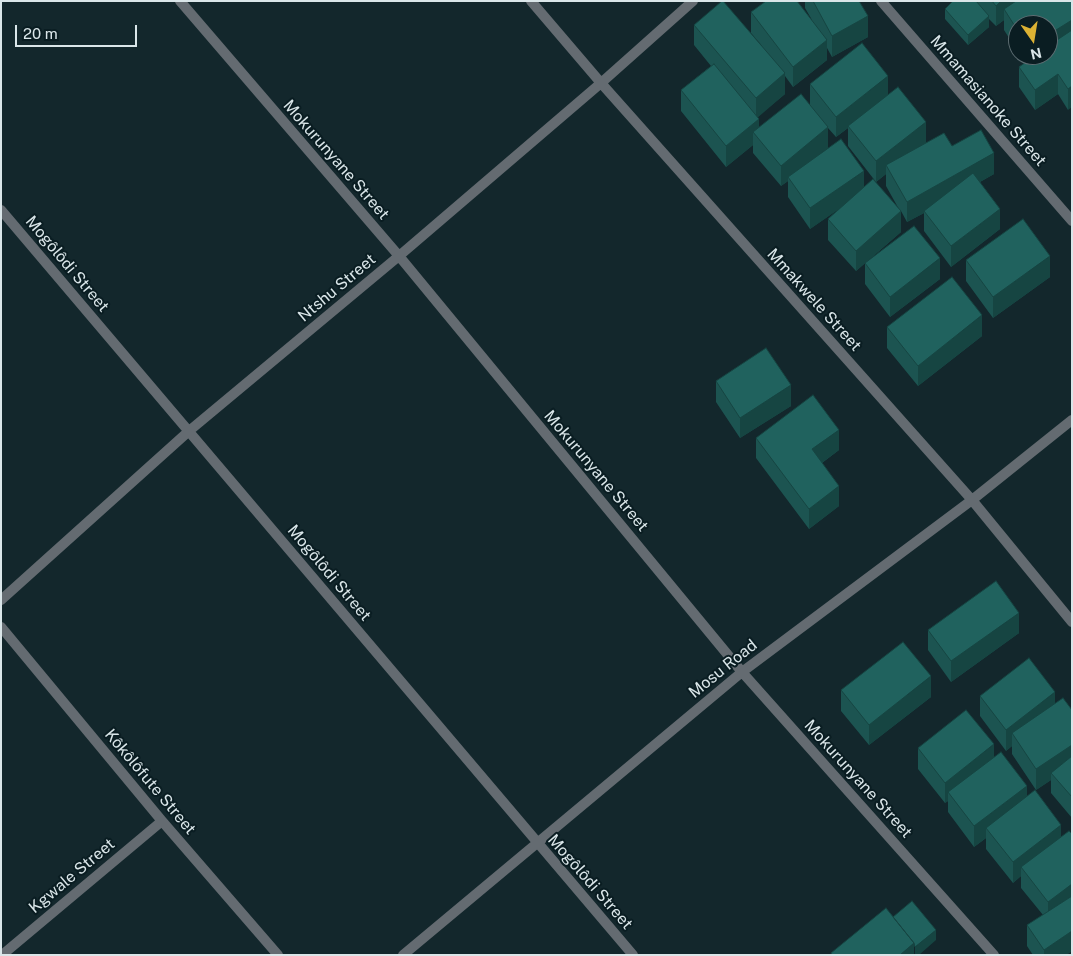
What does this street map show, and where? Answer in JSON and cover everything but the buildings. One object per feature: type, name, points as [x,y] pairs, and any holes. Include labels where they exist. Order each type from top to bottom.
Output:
[{"type":"street","name":"Mokurunyane Street","points":[[180,1],[399,256],[742,672],[994,955]]},
{"type":"street","name":"Mmakwele Street","points":[[531,1],[601,83],[972,500],[1072,622]]},
{"type":"street","name":"Ntshu Street","points":[[1,600],[189,431],[399,256],[601,83],[693,1]]},
{"type":"street","name":"Mmamasianoke Street","points":[[881,1],[1072,220]]},
{"type":"street","name":"Mogôlôdi Street","points":[[1,210],[633,955]]},
{"type":"street","name":"Mosu Road","points":[[403,955],[536,842],[742,672],[972,500],[1072,420]]},
{"type":"street","name":"Kôkôlôfute Street","points":[[1,627],[162,821],[278,955]]},
{"type":"street","name":"Kgwale Street","points":[[2,955],[162,821]]}]
